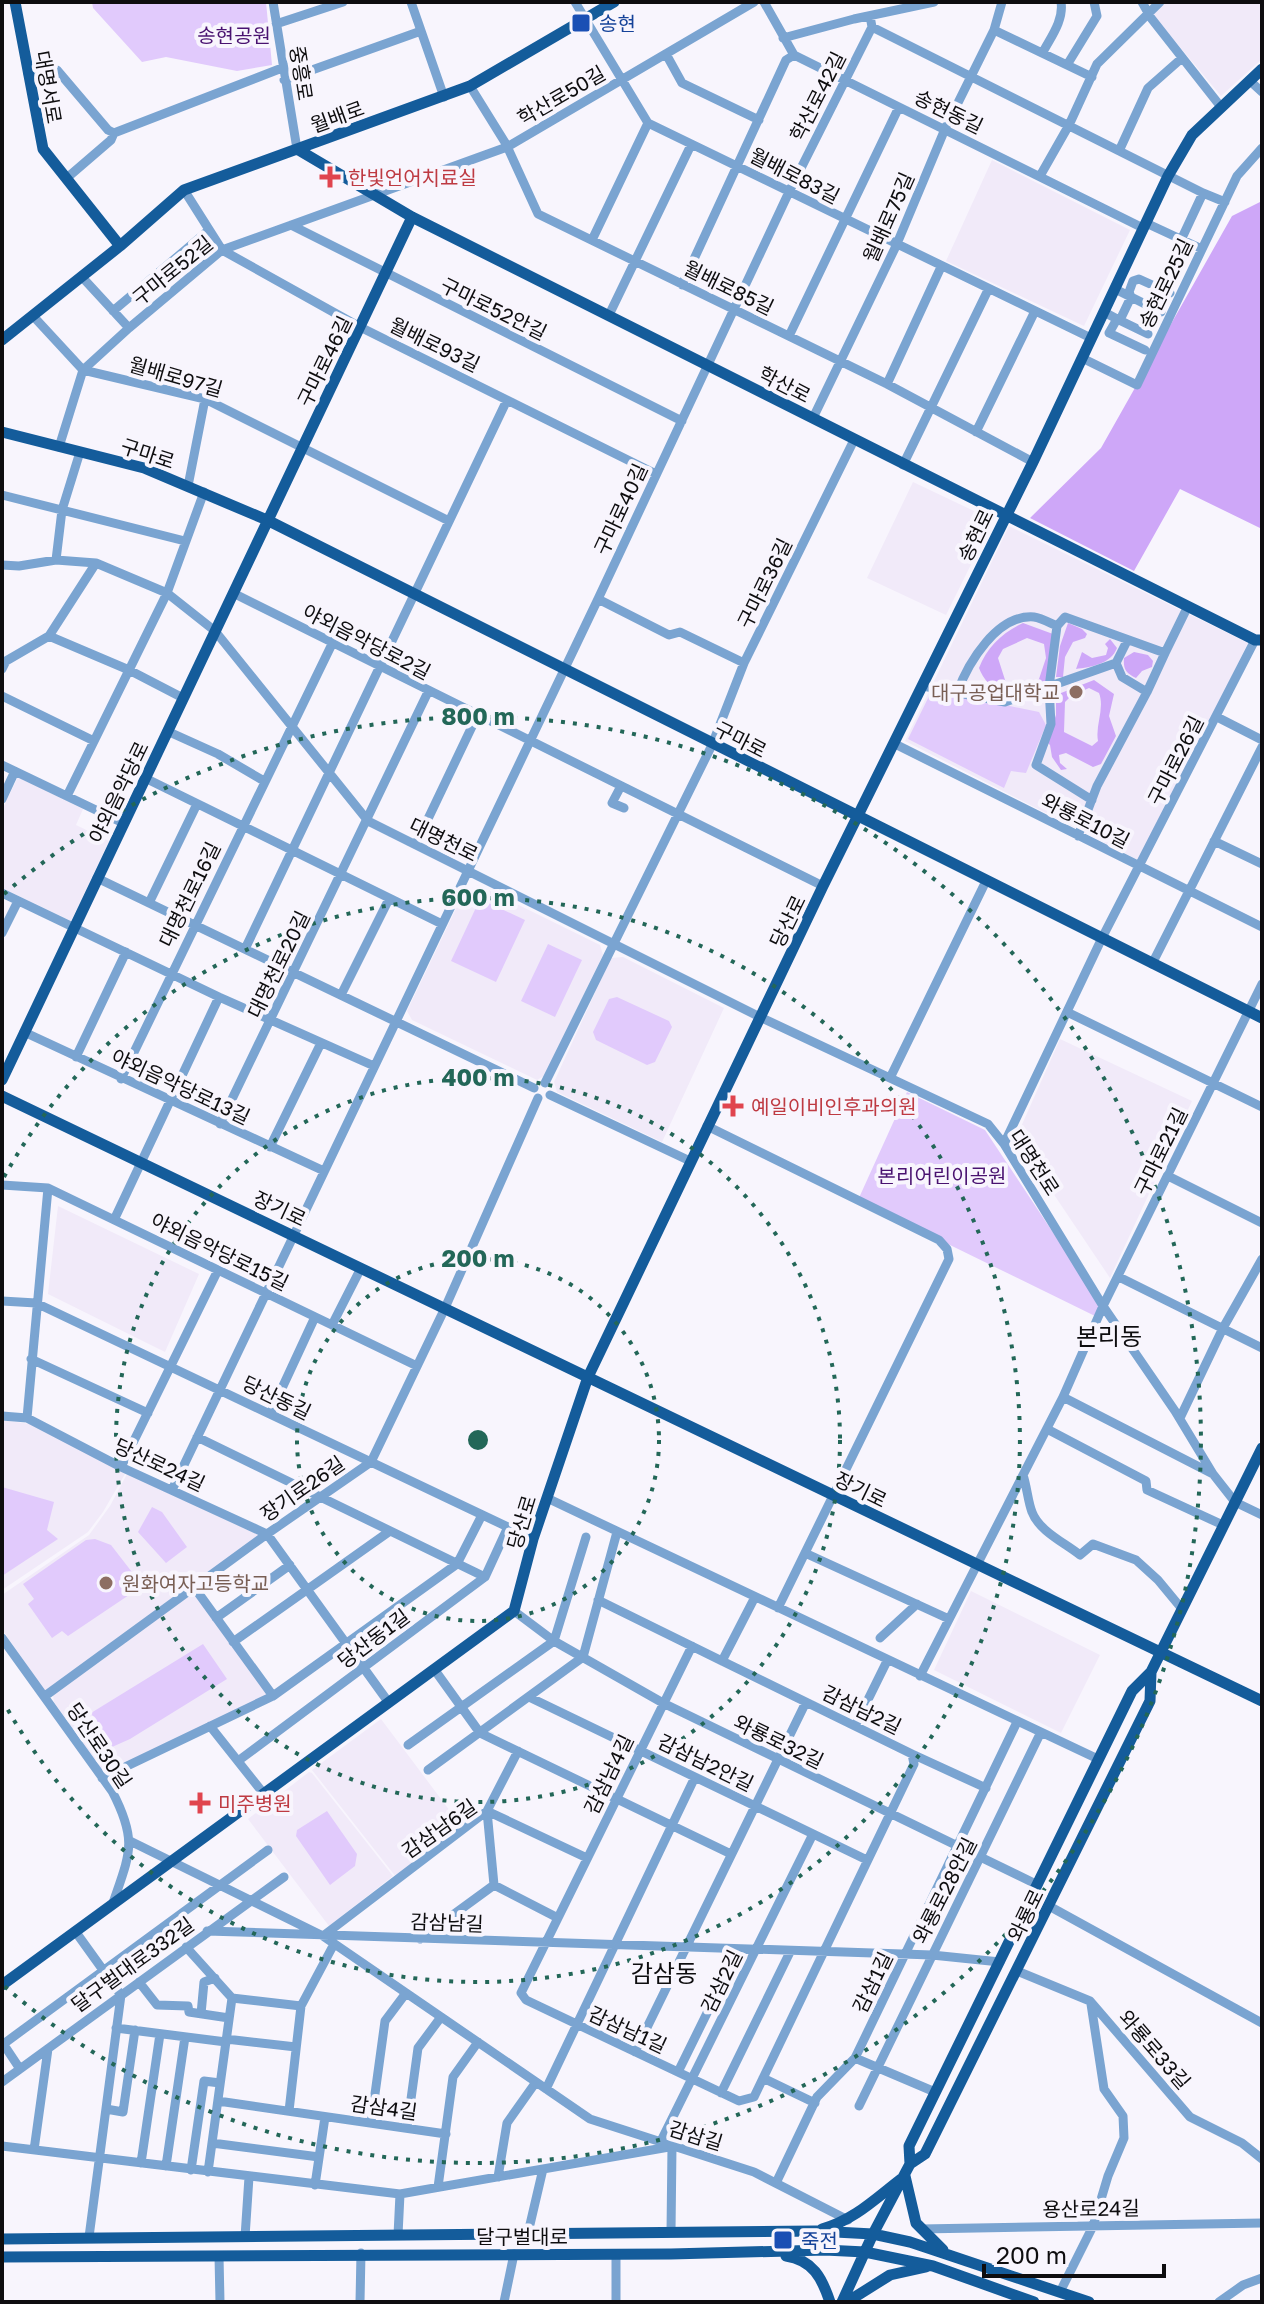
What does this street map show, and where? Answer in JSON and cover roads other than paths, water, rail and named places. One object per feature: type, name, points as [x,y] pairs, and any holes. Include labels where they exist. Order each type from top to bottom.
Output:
[{"type":"main road","name":"대명서로","points":[[15,2],[43,149],[120,246]]},
{"type":"main road","name":"월배로","points":[[2,340],[34,317],[184,190],[470,86],[614,2]]},
{"type":"main road","name":"송현로","points":[[858,818],[1033,462],[1168,176],[1192,135],[1262,69]]},
{"type":"main road","name":"학산로","points":[[297,149],[412,217],[1004,516],[1259,640]]},
{"type":"main road","name":"구마로46길","points":[[267,520],[412,217]]},
{"type":"main road","name":"구마로","points":[[2,432],[144,468],[267,520],[1262,1018]]},
{"type":"main road","name":"야외음악당로","points":[[2,1080],[267,520]]},
{"type":"main road","name":"당산로","points":[[514,1611],[533,1539],[588,1377],[858,818]]},
{"type":"main road","name":"장기로","points":[[2,1096],[1262,1701]]},
{"type":"main road","name":"와룡로","points":[[845,2302],[873,2234],[910,2164],[909,2146],[935,2092],[1132,1691],[1151,1672],[1262,1448]]},
{"type":"main road","points":[[2,1985],[514,1611]]},
{"type":"main road","name":"와룡로","points":[[910,2164],[925,2154],[1150,1701],[1151,1672]]},
{"type":"main road","points":[[816,2231],[848,2220],[904,2176],[912,2216],[921,2229],[948,2254]]},
{"type":"main road","name":"달구벌대로","points":[[2,2239],[816,2231],[873,2234],[910,2242],[1089,2302]]},
{"type":"main road","points":[[456,2254],[461,2248],[477,2247],[478,2235]]},
{"type":"main road","name":"달구벌대로","points":[[2,2257],[765,2253],[825,2250],[865,2252],[933,2266],[1032,2302]]},
{"type":"main road","points":[[765,2253],[808,2262],[822,2278],[830,2302]]},
{"type":"main road","points":[[845,2302],[890,2275],[933,2266]]},
{"type":"street","name":"중흥로","points":[[273,2],[297,149]]},
{"type":"street","points":[[276,24],[343,2]]},
{"type":"street","points":[[411,2],[444,97]]},
{"type":"street","points":[[575,2],[648,123],[592,240]]},
{"type":"street","name":"학산로50길","points":[[374,195],[507,147],[754,2]]},
{"type":"street","points":[[682,285],[786,60],[794,55],[764,2]]},
{"type":"street","points":[[783,38],[871,22],[900,6],[934,2]]},
{"type":"street","name":"월배로75길","points":[[813,418],[896,246],[945,129],[994,30],[1002,2]]},
{"type":"street","points":[[1043,52],[1059,22],[1061,2]]},
{"type":"street","points":[[1067,65],[1097,16],[1094,2]]},
{"type":"street","points":[[1142,2],[1221,107]]},
{"type":"street","points":[[1040,176],[1069,125],[1097,64],[1160,2]]},
{"type":"street","points":[[871,22],[970,76],[1225,202]]},
{"type":"street","name":"학산로42길","points":[[708,364],[871,22]]},
{"type":"street","points":[[994,30],[1092,77]]},
{"type":"street","points":[[284,80],[421,31]]},
{"type":"street","points":[[666,54],[682,83],[759,120]]},
{"type":"street","name":"송현동길","points":[[794,55],[1040,176],[1202,249]]},
{"type":"street","points":[[1119,151],[1148,88],[1182,58]]},
{"type":"street","points":[[68,177],[111,140],[114,133],[282,68]]},
{"type":"street","points":[[28,74],[57,70],[108,130],[114,133]]},
{"type":"street","points":[[1250,81],[1262,92]]},
{"type":"street","name":"월배로85길","points":[[470,86],[507,147],[538,214],[887,384],[1033,462]]},
{"type":"street","points":[[789,336],[899,107]]},
{"type":"street","name":"월배로83길","points":[[648,123],[1091,338]]},
{"type":"street","points":[[609,315],[691,145]]},
{"type":"street","name":"송현로25길","points":[[1082,358],[1137,385],[1175,294],[1202,249],[1237,176],[1262,148]]},
{"type":"street","name":"월배로93길","points":[[184,190],[222,250],[360,327],[656,474]]},
{"type":"street","points":[[1160,285],[1203,193]]},
{"type":"street","name":"구마로52길","points":[[83,370],[222,250],[374,195]]},
{"type":"street","name":"구마로52안길","points":[[291,225],[682,421]]},
{"type":"street","points":[[113,311],[209,230]]},
{"type":"street","points":[[887,384],[941,267]]},
{"type":"street","points":[[1125,268],[1175,294]]},
{"type":"street","points":[[82,277],[129,328]]},
{"type":"street","points":[[1145,350],[1109,333],[1131,297],[1129,292],[1133,281],[1139,279],[1175,294]]},
{"type":"street","points":[[1115,289],[1161,312]]},
{"type":"street","points":[[903,465],[988,290]]},
{"type":"street","points":[[976,432],[1035,311]]},
{"type":"street","points":[[1104,312],[1148,334]]},
{"type":"street","points":[[34,317],[83,370],[59,447]]},
{"type":"street","name":"구마로40길","points":[[172,1490],[708,364]]},
{"type":"street","name":"월배로97길","points":[[83,370],[205,399],[449,521]]},
{"type":"street","points":[[188,486],[205,399]]},
{"type":"street","points":[[245,949],[507,400]]},
{"type":"street","name":"구마로36길","points":[[614,944],[712,745],[744,663],[854,440]]},
{"type":"street","points":[[56,560],[62,510],[80,452]]},
{"type":"street","points":[[67,796],[167,593],[204,492]]},
{"type":"street","points":[[2,495],[185,541]]},
{"type":"street","name":"대명천로","points":[[2,565],[19,566],[56,560],[96,563],[167,593],[215,631],[368,821],[760,1017],[988,1124],[1004,1144],[1103,1306],[1180,1418],[1213,1474],[1235,1502],[1262,1515]]},
{"type":"street","points":[[2,669],[6,661],[49,636],[96,563]]},
{"type":"street","name":"야외음악당로2길","points":[[233,593],[823,886]]},
{"type":"street","points":[[598,599],[669,635],[680,632],[744,663]]},
{"type":"street","points":[[1078,836],[1097,786],[1188,606]]},
{"type":"street","points":[[957,693],[962,680],[994,634],[1010,621],[1034,617],[1057,626]]},
{"type":"street","points":[[1092,800],[1036,765],[1051,724],[1049,687],[1057,626],[1065,617],[1165,653]]},
{"type":"street","points":[[49,636],[129,670],[183,698]]},
{"type":"street","name":"구마로26길","points":[[1004,1144],[1102,938],[1259,640]]},
{"type":"street","points":[[923,686],[1005,702],[1116,663],[1127,641]]},
{"type":"street","points":[[291,726],[332,644]]},
{"type":"street","points":[[1116,663],[1122,677],[1147,692]]},
{"type":"street","name":"대명천로20길","points":[[220,1124],[428,692]]},
{"type":"street","points":[[2,696],[94,741]]},
{"type":"street","points":[[416,844],[477,716]]},
{"type":"street","points":[[1217,717],[1262,740]]},
{"type":"street","name":"대명천로16길","points":[[121,1079],[291,726]]},
{"type":"street","points":[[167,731],[218,754],[264,781]]},
{"type":"street","name":"와룡로10길","points":[[895,744],[1262,927]]},
{"type":"street","points":[[1152,964],[1262,747]]},
{"type":"street","points":[[2,765],[123,823]]},
{"type":"street","points":[[2,799],[15,771]]},
{"type":"street","points":[[145,778],[442,924]]},
{"type":"street","points":[[621,786],[612,803],[624,808]]},
{"type":"street","points":[[149,903],[197,804]]},
{"type":"street","points":[[1214,841],[1261,863]]},
{"type":"street","points":[[97,878],[534,1088]]},
{"type":"street","points":[[891,1076],[986,881]]},
{"type":"street","points":[[2,893],[219,997],[374,1066]]},
{"type":"street","points":[[341,995],[389,899]]},
{"type":"street","points":[[2,933],[18,901]]},
{"type":"street","points":[[545,1083],[614,944]]},
{"type":"street","points":[[76,1057],[126,952]]},
{"type":"street","name":"구마로21길","points":[[920,1676],[1063,1397],[1103,1306],[1262,984]]},
{"type":"street","points":[[114,1220],[219,997]]},
{"type":"street","points":[[1067,1012],[1262,1107]]},
{"type":"street","name":"야외음악당로13길","points":[[24,1032],[324,1171]]},
{"type":"street","points":[[270,1147],[321,1043]]},
{"type":"street","points":[[538,1083],[545,1083],[550,1087],[550,1095],[546,1099],[538,1098],[534,1088],[538,1083]]},
{"type":"street","points":[[550,1095],[690,1161]]},
{"type":"street","points":[[445,1308],[538,1098]]},
{"type":"street","points":[[707,1126],[939,1240],[947,1249],[949,1259],[778,1608]]},
{"type":"street","points":[[1168,1176],[1262,1223]]},
{"type":"street","name":"야외음악당로15길","points":[[2,1185],[48,1188],[417,1366]]},
{"type":"street","points":[[27,1418],[48,1188]]},
{"type":"street","points":[[1180,1418],[1223,1328],[1262,1259]]},
{"type":"street","points":[[332,1325],[361,1268]]},
{"type":"street","points":[[121,1467],[218,1270]]},
{"type":"street","points":[[1119,1277],[1262,1348]]},
{"type":"street","name":"당산동길","points":[[2,1301],[36,1303],[533,1539]]},
{"type":"street","name":"장기로26길","points":[[45,1696],[371,1462],[445,1308]]},
{"type":"street","points":[[270,1414],[315,1317]]},
{"type":"street","points":[[31,1359],[148,1413]]},
{"type":"street","points":[[1063,1397],[1213,1474]]},
{"type":"street","name":"당산로24길","points":[[2,1416],[27,1418],[121,1467],[267,1534],[389,1703]]},
{"type":"street","points":[[1047,1429],[1146,1481],[1147,1490],[1223,1525]]},
{"type":"street","points":[[197,1437],[485,1577]]},
{"type":"street","points":[[1023,1475],[1032,1512],[1042,1527],[1080,1555],[1093,1544],[1136,1560],[1182,1609]]},
{"type":"street","points":[[547,1498],[1098,1759]]},
{"type":"street","points":[[102,1778],[273,1696],[457,1564],[482,1515]]},
{"type":"street","name":"당산동1길","points":[[238,1761],[485,1577],[508,1527]]},
{"type":"street","points":[[233,1642],[390,1531]]},
{"type":"street","points":[[428,1770],[583,1657],[617,1532]]},
{"type":"street","points":[[408,1745],[554,1641],[586,1537]]},
{"type":"street","points":[[805,1553],[949,1619]]},
{"type":"street","points":[[216,1618],[290,1565]]},
{"type":"street","points":[[194,1587],[273,1696]]},
{"type":"street","points":[[722,1661],[755,1597]]},
{"type":"street","name":"감삼남2길","points":[[598,1600],[912,1754],[914,1764],[823,1953]]},
{"type":"street","points":[[880,1638],[917,1604]]},
{"type":"street","name":"와룡로32길","points":[[514,1611],[554,1641],[663,1703],[1038,1885]]},
{"type":"street","name":"당산로30길","points":[[2,1638],[102,1778],[120,1808],[130,1841]]},
{"type":"street","name":"감삼남4길","points":[[545,1943],[692,1646]]},
{"type":"street","points":[[855,1726],[887,1661]]},
{"type":"street","points":[[434,1669],[480,1733],[731,1854]]},
{"type":"street","name":"감삼남2안길","points":[[529,1697],[867,1860]]},
{"type":"street","points":[[635,2052],[806,1702]]},
{"type":"street","name":"감삼1길","points":[[776,2183],[815,2103],[855,2058],[1017,1722]]},
{"type":"street","points":[[210,1726],[264,1794]]},
{"type":"street","name":"와룡로28안길","points":[[859,2106],[1040,1734]]},
{"type":"street","points":[[494,1885],[487,1811],[518,1751]]},
{"type":"street","points":[[912,1754],[986,1788]]},
{"type":"street","points":[[546,2089],[695,1777]]},
{"type":"street","name":"감삼남6길","points":[[323,1936],[487,1811],[587,1858]]},
{"type":"street","name":"감삼2길","points":[[660,2143],[813,1834]]},
{"type":"street","points":[[113,1903],[128,1858],[130,1841],[173,1860]]},
{"type":"street","points":[[20,2069],[2,2044],[268,1850]]},
{"type":"street","name":"감삼길","points":[[173,1860],[323,1936],[590,2119],[754,2172],[848,2220]]},
{"type":"street","name":"달구벌대로332길","points":[[2,2082],[284,1877]]},
{"type":"street","points":[[494,1885],[558,1918]]},
{"type":"street","points":[[420,1939],[494,1885]]},
{"type":"street","points":[[1049,1906],[1262,2023]]},
{"type":"street","points":[[75,1931],[121,1995],[89,2237]]},
{"type":"street","name":"감삼남길","points":[[207,1931],[932,1955],[1000,1962]]},
{"type":"street","name":"감삼남1길","points":[[545,1943],[521,1993],[526,2000],[739,2101],[754,2097],[823,1953]]},
{"type":"street","points":[[289,2111],[301,2006],[334,1944]]},
{"type":"street","points":[[186,1947],[232,1998],[301,2006]]},
{"type":"street","points":[[678,2072],[738,1950]]},
{"type":"street","points":[[721,2093],[790,1952]]},
{"type":"street","name":"와룡로33길","points":[[1017,1971],[1090,2001],[1190,2117],[1242,2143],[1262,2159]]},
{"type":"street","points":[[201,2014],[204,1982],[215,1978]]},
{"type":"street","points":[[139,1982],[157,2005],[188,2006],[189,2012],[229,2018]]},
{"type":"street","points":[[371,2123],[385,2021],[406,1993]]},
{"type":"street","points":[[208,2172],[232,1998]]},
{"type":"street","points":[[1060,2292],[1093,2226],[1108,2176],[1124,2138],[1123,2116],[1104,2089],[1090,2001]]},
{"type":"street","points":[[407,2128],[418,2048],[441,2017]]},
{"type":"street","points":[[116,2028],[296,2047]]},
{"type":"street","points":[[106,2109],[123,2112],[135,2030]]},
{"type":"street","points":[[141,2163],[160,2034]]},
{"type":"street","points":[[166,2166],[185,2037]]},
{"type":"street","points":[[438,2187],[453,2077],[478,2042]]},
{"type":"street","points":[[34,2150],[48,2049]]},
{"type":"street","points":[[855,2058],[935,2092]]},
{"type":"street","points":[[763,2078],[815,2103]]},
{"type":"street","points":[[191,2170],[204,2081],[220,2083]]},
{"type":"street","points":[[498,2177],[507,2123],[536,2082]]},
{"type":"street","name":"감삼4길","points":[[218,2101],[446,2134]]},
{"type":"street","points":[[315,2185],[325,2117]]},
{"type":"street","points":[[212,2143],[319,2157]]},
{"type":"street","points":[[2,2146],[400,2194],[672,2146],[671,2232]]},
{"type":"street","name":"달구벌대로","points":[[528,2233],[543,2169]]},
{"type":"street","points":[[245,2237],[249,2177]]},
{"type":"street","points":[[398,2235],[400,2194]]},
{"type":"street","name":"용산로24길","points":[[921,2229],[1262,2223]]},
{"type":"street","points":[[360,2302],[361,2253]]},
{"type":"street","points":[[504,2302],[514,2254]]},
{"type":"street","points":[[616,2254],[616,2302]]},
{"type":"street","points":[[219,2256],[220,2302]]},
{"type":"street","points":[[1219,2302],[1243,2285],[1262,2278]]},
{"type":"place","name":"송현","points":[[581,23]]},
{"type":"place","name":"한빛언어치료실","points":[[330,177]]},
{"type":"place","name":"대구공업대학교","points":[[1076,692]]},
{"type":"place","name":"예일이비인후과의원","points":[[733,1106]]},
{"type":"place","name":"원화여자고등학교","points":[[106,1583]]},
{"type":"place","name":"미주병원","points":[[200,1803]]},
{"type":"place","name":"죽전","points":[[783,2240]]},
{"type":"district","name":"본리동","points":[[1109,1335]]},
{"type":"district","name":"감삼동","points":[[664,1972]]},
{"type":"park label","name":"송현공원","points":[[234,35]]},
{"type":"park label","name":"본리어린이공원","points":[[942,1175]]}]
